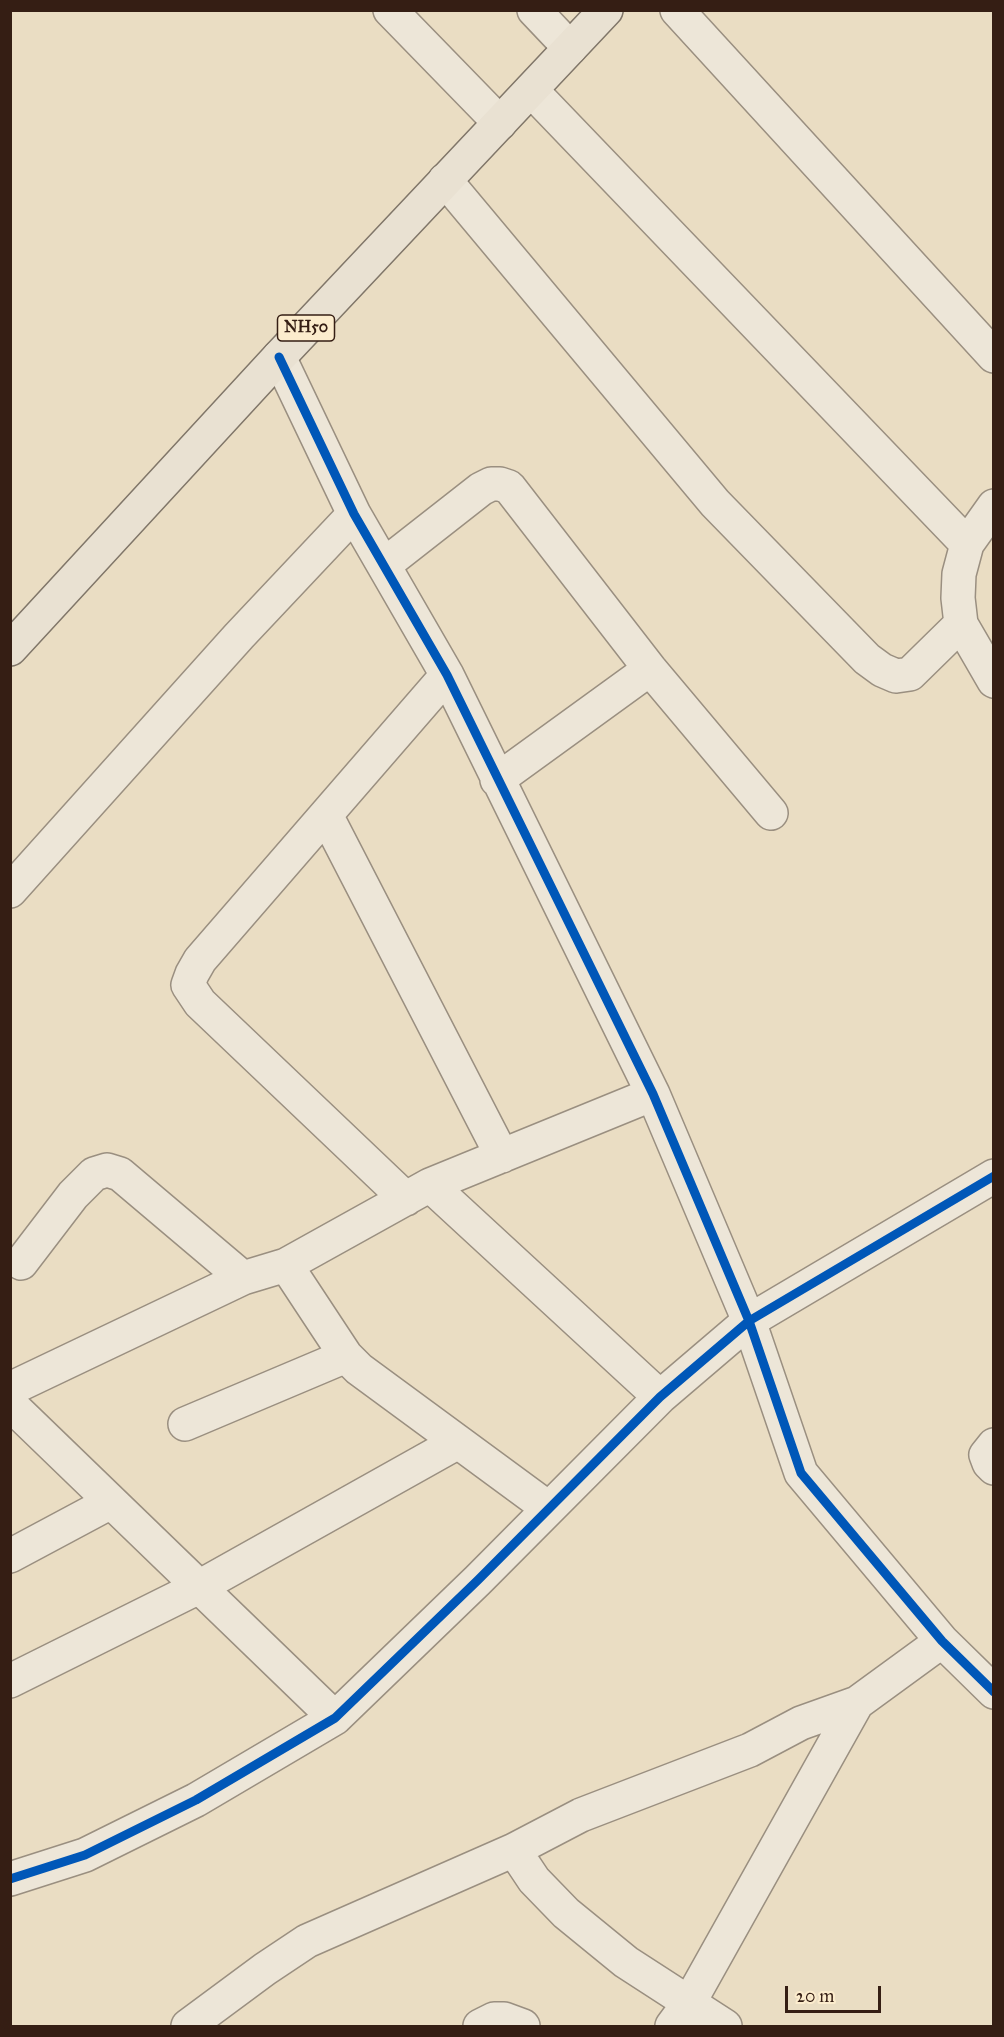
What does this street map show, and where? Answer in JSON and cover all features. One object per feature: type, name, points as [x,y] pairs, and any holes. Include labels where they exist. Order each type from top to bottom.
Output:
[{"type":"highway","name":"NH50","points":[[10,649],[279,357],[606,10]]},
{"type":"street","points":[[390,10],[500,123]]},
{"type":"street","points":[[534,10],[570,48]]},
{"type":"street","points":[[677,10],[993,356]]},
{"type":"street","points":[[531,90],[967,544]]},
{"type":"street","points":[[445,180],[715,503],[867,659],[882,670],[896,676],[910,674],[962,624]]},
{"type":"street","points":[[279,357],[354,514],[447,675],[653,1094],[749,1321],[801,1473],[942,1641],[993,1692]]},
{"type":"street","points":[[384,565],[481,489],[491,484],[508,487],[650,669],[771,813]]},
{"type":"street","points":[[993,506],[967,544],[959,574],[958,598],[962,624],[993,681]]},
{"type":"street","points":[[10,891],[238,636],[354,514]]},
{"type":"street","points":[[497,780],[650,669]]},
{"type":"street","points":[[447,675],[200,960],[188,985],[200,1003],[660,1397]]},
{"type":"street","points":[[326,815],[502,1156]]},
{"type":"street","points":[[10,1389],[243,1278],[286,1265],[418,1192],[653,1094]]},
{"type":"street","points":[[21,1263],[73,1195],[94,1174],[107,1170],[120,1174],[243,1278]]},
{"type":"street","points":[[10,1879],[95,1850],[196,1800],[335,1718],[478,1580],[660,1397],[749,1321],[993,1176]]},
{"type":"street","points":[[286,1265],[346,1356],[359,1369],[548,1508]]},
{"type":"street","points":[[185,1424],[346,1356]]},
{"type":"street","points":[[10,1404],[335,1718]]},
{"type":"street","points":[[10,1681],[199,1587],[458,1442]]},
{"type":"street","points":[[993,1445],[986,1455],[993,1468]]},
{"type":"street","points":[[10,1556],[111,1502]]},
{"type":"street","points":[[204,2022],[307,1941],[514,1850],[581,1815],[750,1750],[801,1724],[857,1703],[942,1641]]},
{"type":"street","points":[[681,2015],[857,1703]]},
{"type":"street","points":[[514,1850],[534,1880],[566,1913],[626,1962],[681,2015],[725,2026]]},
{"type":"street","points":[[480,2026],[494,2019],[504,2019],[523,2026]]},
{"type":"cycle path","points":[[279,357],[354,514],[447,675],[653,1094],[749,1321],[994,1176]]},
{"type":"cycle path","points":[[10,1879],[85,1855],[196,1800],[335,1718],[478,1580],[660,1397],[749,1321],[801,1473],[942,1641],[994,1692]]}]
